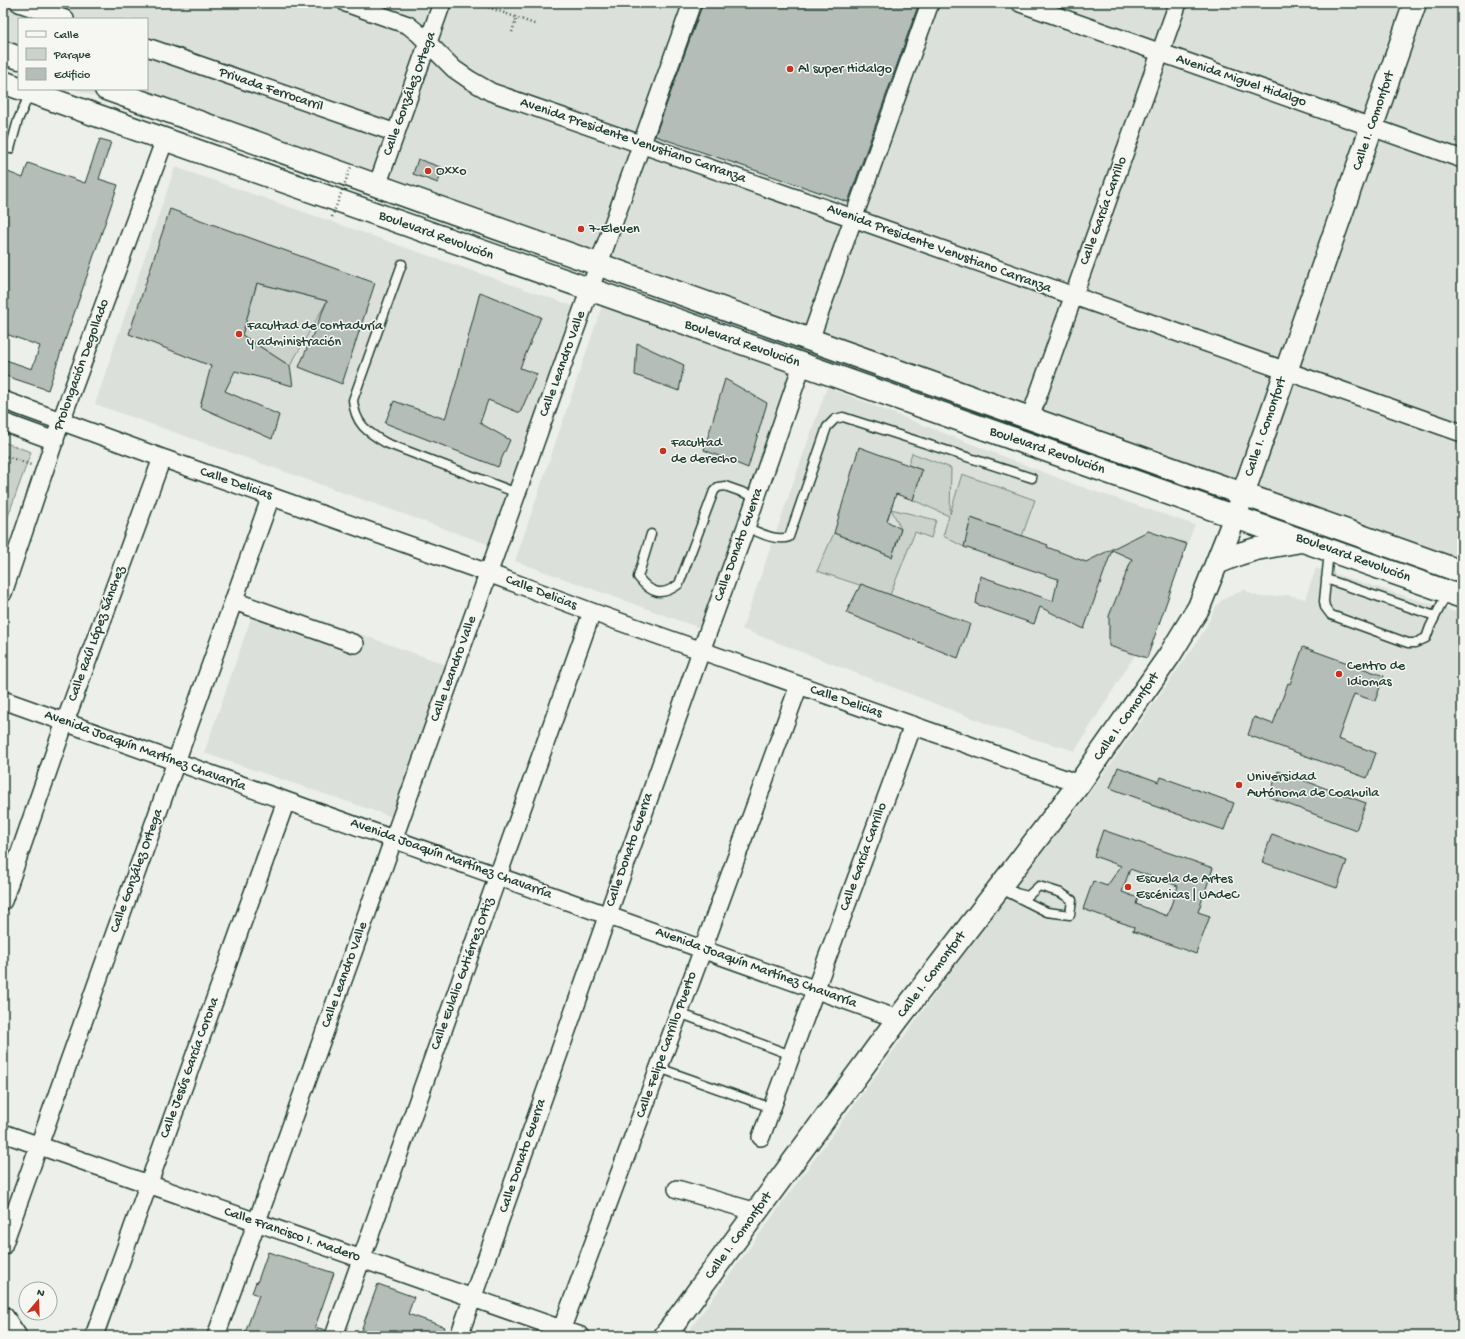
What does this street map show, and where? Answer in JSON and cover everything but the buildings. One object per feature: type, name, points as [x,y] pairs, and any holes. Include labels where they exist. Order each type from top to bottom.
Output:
[{"type":"main road","name":"Calle I. Comonfort","points":[[665,1336],[898,1019],[1079,784],[1170,656],[1199,607],[1235,517],[1415,3]]},
{"type":"main road","points":[[3,52],[18,58]]},
{"type":"main road","name":"Boulevard Revolución","points":[[3,82],[18,88]]},
{"type":"main road","name":"Boulevard Revolución","points":[[24,90],[1455,595]]},
{"type":"main road","points":[[109,90],[1462,572]]},
{"type":"main road","points":[[1217,563],[1256,549],[1303,541]]},
{"type":"main road","points":[[3,1318],[15,1336]]},
{"type":"street","points":[[19,3],[62,18]]},
{"type":"street","name":"Avenida Presidente Venustiano Carranza","points":[[346,3],[408,25],[428,42],[454,69],[491,92],[1462,433]]},
{"type":"street","name":"Calle González Ortega","points":[[377,186],[442,3]]},
{"type":"street","name":"Calle Leandro Valle","points":[[216,1336],[692,3]]},
{"type":"street","points":[[810,340],[930,3]]},
{"type":"street","name":"Calle García Carrillo","points":[[1030,418],[1178,3]]},
{"type":"street","name":"Avenida Miguel Hidalgo","points":[[1027,4],[1462,159]]},
{"type":"street","name":"Privada Ferrocarril","points":[[148,47],[396,133]]},
{"type":"street","name":"Prolongación Degollado","points":[[3,593],[61,421],[165,139]]},
{"type":"street","name":"Calle Donato Guerra","points":[[459,1336],[802,365]]},
{"type":"street","name":"Calle Delicias","points":[[3,400],[162,458],[488,573],[701,651],[1079,784]]},
{"type":"street","points":[[3,422],[54,441]]},
{"type":"street","name":"Calle Raúl López Sánchez","points":[[3,901],[65,722],[162,458]]},
{"type":"street","name":"Calle González Ortega","points":[[3,1246],[271,496]]},
{"type":"street","points":[[234,601],[354,644]]},
{"type":"street","name":"Calle Eulalio Gutiérrez Ortiz","points":[[334,1336],[592,612]]},
{"type":"street","name":"Calle Felipe Carrillo Puerto","points":[[560,1332],[679,1014],[799,685]]},
{"type":"street","name":"Avenida Joaquín Martínez Chavarría","points":[[3,700],[898,1019]]},
{"type":"street","name":"Calle García Carrillo","points":[[761,1138],[912,725]]},
{"type":"street","name":"Calle Jesús García Corona","points":[[94,1336],[286,801]]},
{"type":"street","name":"Calle Francisco I. Madero","points":[[3,1133],[473,1298],[560,1332],[581,1336]]},
{"type":"street","points":[[677,1189],[757,1212]]},
{"type":"lane","points":[[10,149],[24,90]]},
{"type":"lane","points":[[402,264],[353,400],[354,412],[361,424],[371,434],[386,442],[517,493]]},
{"type":"lane","points":[[746,527],[778,539],[789,537],[827,427],[835,419],[842,416],[1032,478]]},
{"type":"lane","points":[[651,534],[638,578],[644,585],[654,592],[662,593],[670,591],[678,584],[714,491],[718,487],[725,486],[756,497]]},
{"type":"lane","points":[[1329,550],[1324,601],[1325,607],[1331,615],[1408,643],[1415,643],[1426,638],[1435,616],[1455,595]]},
{"type":"lane","points":[[1326,579],[1435,616]]},
{"type":"lane","points":[[1000,885],[1016,893],[1028,896],[1039,886],[1061,893],[1072,900],[1070,915],[1047,912],[1000,885]]},
{"type":"lane","points":[[679,1014],[791,1055]]},
{"type":"lane","points":[[659,1068],[772,1108]]},
{"type":"path","points":[[477,3],[537,25]]},
{"type":"path","points":[[512,32],[517,17]]},
{"type":"path","points":[[332,217],[351,167]]},
{"type":"path","points":[[3,455],[44,470]]},
{"type":"shaded area","points":[[3,3],[1462,3],[1462,575],[77,90],[148,90],[148,18],[18,18],[18,70],[3,64]]},
{"type":"shaded area","points":[[175,167],[573,306],[490,545],[95,404]]},
{"type":"shaded area","name":"Facultad de derecho","points":[[602,306],[800,374],[708,631],[515,561]]},
{"type":"shaded area","points":[[827,387],[1076,485],[1195,525],[1158,618],[1075,751],[1003,730],[742,629]]},
{"type":"shaded area","points":[[1316,568],[1462,614],[1462,1336],[685,1336],[997,909],[1081,804],[1110,765],[1195,645],[1217,605],[1222,600],[1245,589],[1249,593],[1260,597],[1289,595],[1305,599]]},
{"type":"shaded area","points":[[258,598],[450,666],[398,819],[204,753]]},
{"type":"green space","points":[[257,283],[327,301],[290,366],[242,335]]},
{"type":"green space","points":[[3,442],[31,452],[3,530]]},
{"type":"green space","points":[[912,453],[951,468],[950,514],[962,474],[1035,500],[1022,536],[971,518],[964,547],[943,536],[949,516],[913,500],[922,470],[908,465]]},
{"type":"green space","points":[[891,509],[936,520],[931,538],[915,532],[890,595],[817,571],[834,533],[892,557],[901,529]]},
{"type":"place","name":"Al super Hidalgo","points":[[790,69]]},
{"type":"place","name":"Oxxo","points":[[428,171]]},
{"type":"place","name":"7-Eleven","points":[[581,229]]},
{"type":"place","name":"Facultad de contaduría y administración","points":[[239,334]]},
{"type":"place","name":"Facultad de derecho","points":[[663,451]]},
{"type":"place","name":"Centro de Idiomas","points":[[1339,674]]},
{"type":"place","name":"Universidad Autónoma de Coahuila","points":[[1239,785]]},
{"type":"place","name":"Escuela de Artes Escénicas | UAdeC","points":[[1128,887]]}]
